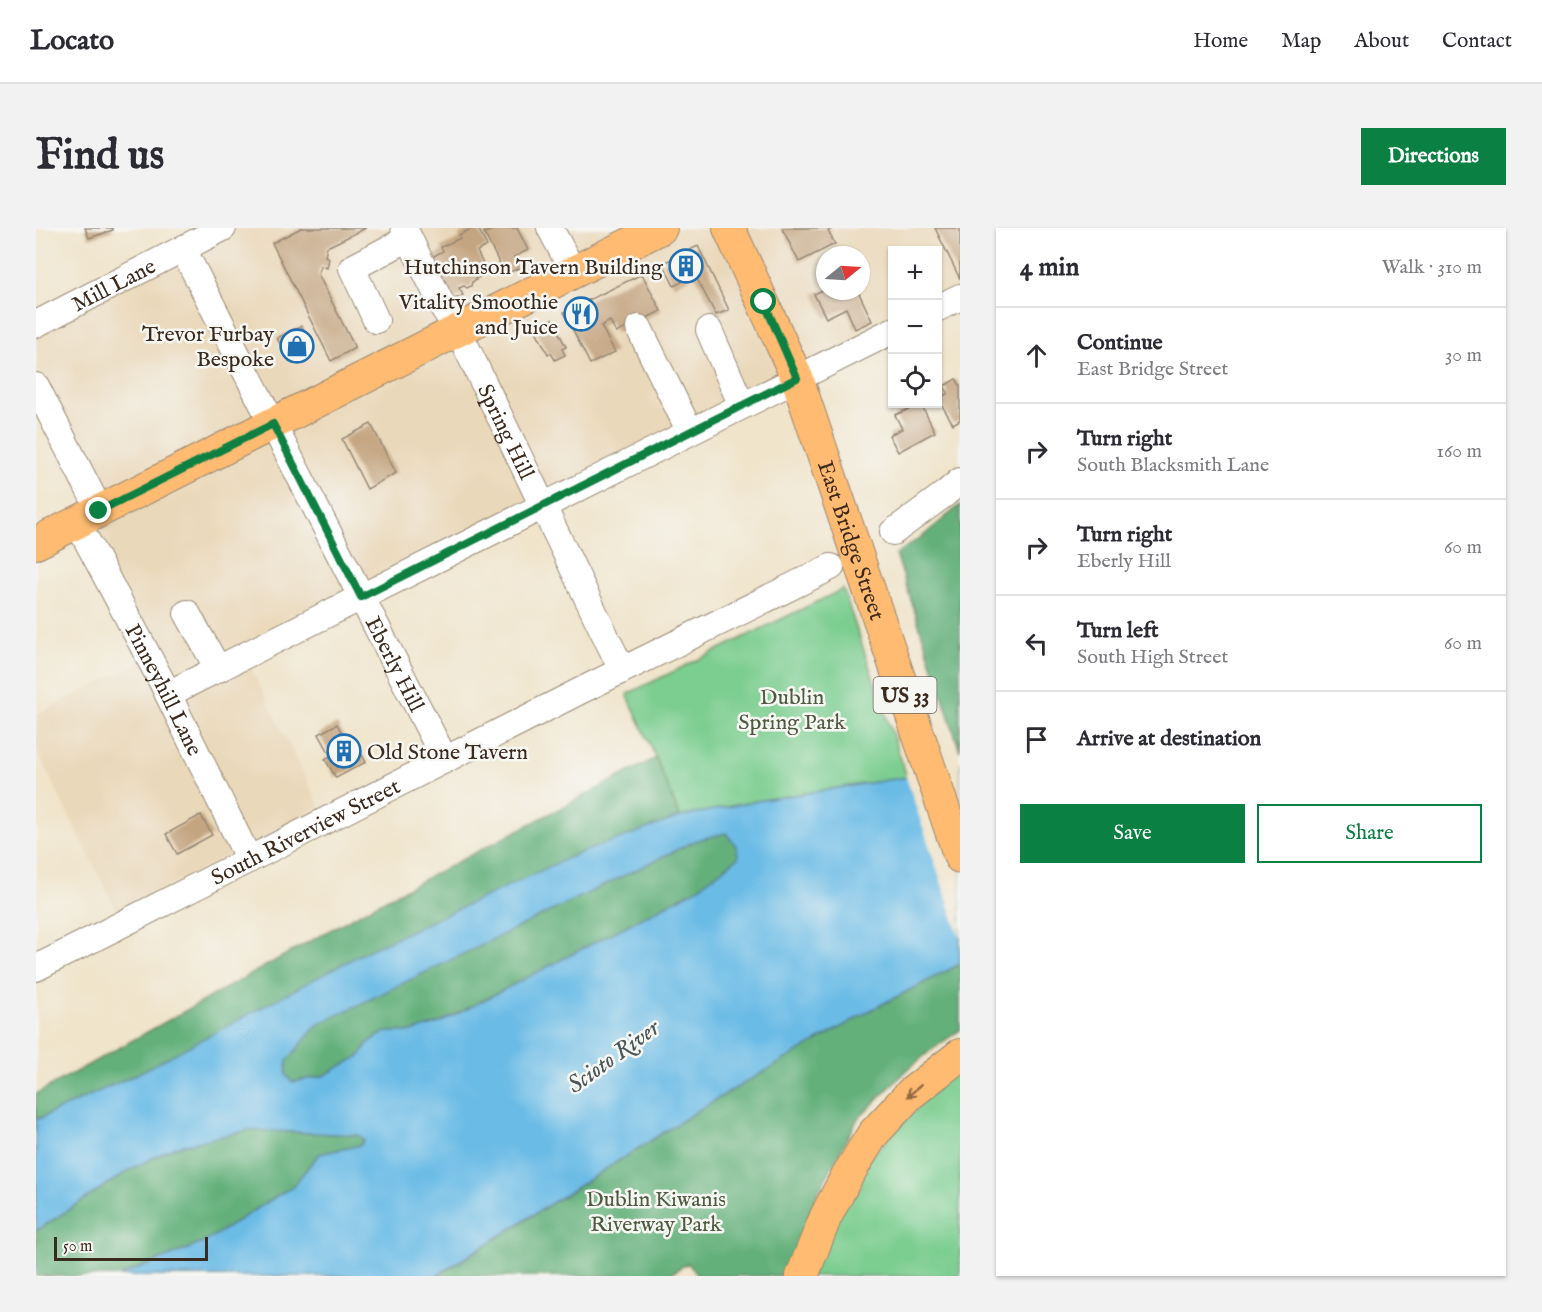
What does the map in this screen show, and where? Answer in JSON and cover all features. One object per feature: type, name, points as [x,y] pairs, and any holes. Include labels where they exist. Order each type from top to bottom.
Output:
[{"type":"main road","points":[[36,543],[660,228]]},
{"type":"main road","name":"East Bridge Street","points":[[729,228],[797,378],[960,857]]},
{"type":"main road","points":[[802,1276],[826,1216],[873,1134],[910,1094],[960,1055]]},
{"type":"street","name":"Mill Lane","points":[[36,324],[223,228]]},
{"type":"street","points":[[550,228],[574,273]]},
{"type":"street","points":[[376,320],[352,268],[406,233]]},
{"type":"street","name":"Spring Hill","points":[[406,233],[444,309],[458,330],[622,670]]},
{"type":"street","name":"Eberly Hill","points":[[183,249],[445,760]]},
{"type":"street","points":[[942,306],[960,297]]},
{"type":"street","points":[[639,328],[690,432]]},
{"type":"street","points":[[709,330],[742,406]]},
{"type":"street","points":[[168,694],[888,333]]},
{"type":"street","name":"Pinneyhill Lane","points":[[36,386],[123,606],[249,860]]},
{"type":"street","points":[[892,532],[960,481]]},
{"type":"street","name":"South Riverview Street","points":[[36,968],[622,670],[831,567]]},
{"type":"street","points":[[187,613],[218,669]]},
{"type":"shaded area","points":[[209,228],[960,228],[960,301],[942,310],[942,246],[888,246],[888,336],[244,654],[320,807],[118,913],[36,750],[36,714],[141,663],[76,529],[104,516],[36,391],[36,315]]},
{"type":"green space","points":[[960,505],[960,751],[896,554],[924,535]]},
{"type":"green space","name":"Dublin Spring Park","points":[[843,589],[907,777],[756,801],[680,817],[627,694]]},
{"type":"green space","points":[[656,758],[680,817],[577,854],[137,1074],[36,1120],[36,1094],[375,905]]},
{"type":"green space","points":[[726,833],[737,847],[738,858],[695,890],[440,1023],[411,1032],[385,1032],[368,1043],[361,1056],[323,1076],[292,1082],[286,1075],[287,1061],[317,1025],[697,840]]},
{"type":"green space","name":"Dublin Kiwanis Riverway Park","points":[[960,964],[960,1030],[905,1072],[857,1120],[816,1197],[788,1276],[698,1276],[688,1263],[667,1276],[437,1276],[710,1103],[869,1011]]},
{"type":"green space","points":[[960,1064],[960,1276],[810,1276],[859,1169]]},
{"type":"green space","points":[[247,1130],[358,1135],[364,1139],[361,1146],[319,1154],[293,1186],[203,1243],[120,1276],[36,1276],[36,1231],[131,1169],[175,1147]]},
{"type":"water","name":"Scioto River","points":[[960,763],[960,964],[869,1011],[710,1103],[436,1276],[120,1276],[203,1243],[293,1186],[319,1154],[361,1145],[364,1139],[358,1135],[248,1130],[175,1147],[131,1169],[36,1231],[36,1120],[137,1074],[367,951],[577,854],[680,817],[756,801],[907,777]],"holes":[[[726,833],[737,847],[738,858],[695,890],[440,1023],[411,1032],[385,1032],[368,1043],[360,1056],[323,1076],[292,1082],[286,1075],[287,1061],[317,1025],[697,840]]]},
{"type":"pier","points":[[959,760],[960,763],[960,937],[905,774]]},
{"type":"building","points":[[85,228],[112,228],[113,230],[89,238]]},
{"type":"building","points":[[301,228],[366,228],[327,247],[325,256],[329,258],[327,268],[321,266],[318,274],[355,348],[331,361],[272,243]]},
{"type":"building","points":[[478,228],[487,246],[477,251],[487,273],[475,279],[471,286],[459,288],[463,295],[451,301],[432,257],[443,251],[441,247],[460,238],[459,235]]},
{"type":"building","points":[[491,228],[517,228],[528,250],[514,257],[519,268],[505,274],[484,233],[492,230]]},
{"type":"building","points":[[782,228],[833,228],[828,231],[835,244],[816,246],[816,254],[799,262]]},
{"type":"building","points":[[935,228],[960,228],[960,279]]},
{"type":"building","points":[[698,246],[729,310],[716,315],[695,275],[674,286],[663,263]]},
{"type":"building","points":[[642,274],[661,311],[616,333],[610,321],[601,326],[615,352],[590,364],[564,312]]},
{"type":"building","points":[[817,300],[862,300],[872,321],[855,329],[846,308],[826,318]]},
{"type":"building","points":[[552,319],[566,347],[562,349],[565,355],[555,360],[551,353],[548,354],[534,327]]},
{"type":"building","points":[[302,326],[313,348],[289,361],[277,338]]},
{"type":"building","points":[[956,379],[960,385],[960,420],[953,424],[942,406],[942,397],[948,393],[944,386]]},
{"type":"building","points":[[912,408],[923,408],[935,432],[898,452],[889,435],[902,429],[895,415]]},
{"type":"building","points":[[371,424],[396,473],[367,489],[342,439]]},
{"type":"building","name":"Old Stone Tavern","points":[[337,724],[349,746],[355,743],[366,762],[336,778],[325,759],[331,756],[319,734]]},
{"type":"building","points":[[201,815],[212,835],[177,854],[166,834]]},
{"type":"place","name":"Hutchinson Tavern Building","points":[[686,266]]},
{"type":"place","name":"Vitality Smoothie and Juice","points":[[581,314]]},
{"type":"place","name":"Trevor Furbay Bespoke","points":[[297,346]]},
{"type":"place","name":"Old Stone Tavern","points":[[344,751]]},
{"type":"route","points":[[99,511],[273,424],[361,597],[797,378],[764,302]]}]
